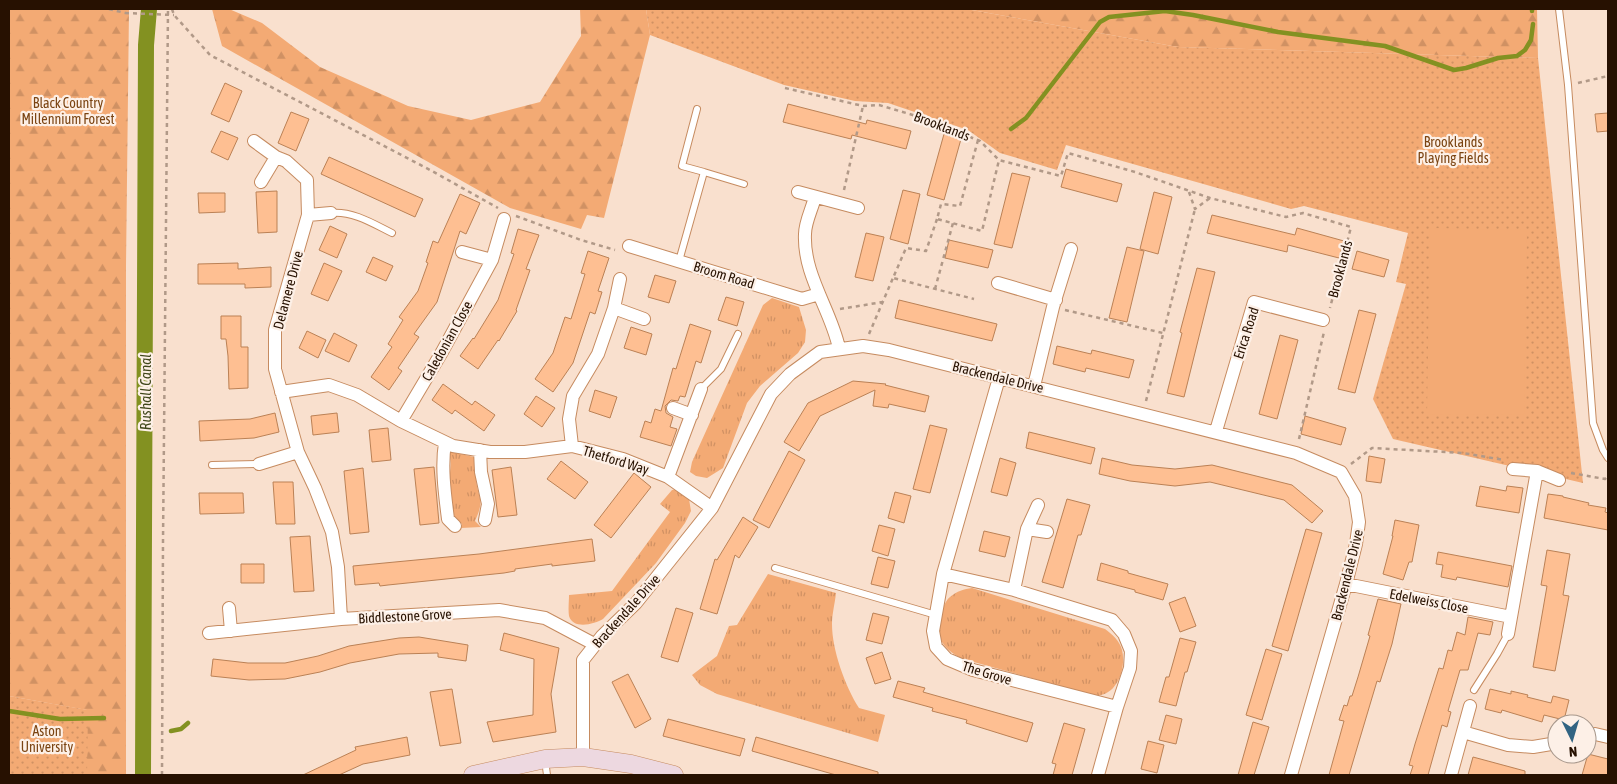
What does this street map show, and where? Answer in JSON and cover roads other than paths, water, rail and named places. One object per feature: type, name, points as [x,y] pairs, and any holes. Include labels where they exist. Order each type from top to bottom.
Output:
[{"type":"street","name":"Delamere Drive","points":[[254,141],[276,157],[286,161],[307,180],[308,215],[275,330],[274,369],[298,452],[315,488],[332,532],[338,567],[341,620]]},
{"type":"street","points":[[261,182],[276,157]]},
{"type":"street","points":[[798,192],[858,208]]},
{"type":"street","points":[[815,197],[805,233],[807,262],[837,337],[839,348]]},
{"type":"street","points":[[308,215],[331,213]]},
{"type":"street","name":"Caledonian Close","points":[[401,421],[442,352],[492,260],[508,216]]},
{"type":"street","name":"Broom Road","points":[[629,246],[802,299],[820,294]]},
{"type":"street","points":[[1034,386],[1071,249]]},
{"type":"street","points":[[462,252],[492,260]]},
{"type":"street","points":[[572,446],[569,419],[573,396],[598,354],[614,308],[620,280]]},
{"type":"street","points":[[998,283],[1055,303]]},
{"type":"street","name":"Erica Road","points":[[1216,431],[1254,302],[1325,321]]},
{"type":"street","points":[[614,308],[644,319]]},
{"type":"street","name":"Brackendale Drive","points":[[583,757],[583,660],[594,644],[636,603],[712,508],[771,394],[790,374],[820,352],[863,346],[890,350],[1216,431],[1296,453],[1341,472],[1356,496],[1359,522],[1356,544],[1291,775]]},
{"type":"street","name":"The Grove","points":[[999,378],[943,574],[933,631],[936,647],[946,660],[973,670],[1116,707]]},
{"type":"street","name":"Thetford Way","points":[[281,392],[329,385],[357,396],[401,421],[453,446],[480,450],[525,452],[572,446],[623,459],[668,477],[712,508]]},
{"type":"street","points":[[668,477],[702,389]]},
{"type":"street","points":[[674,408],[692,414]]},
{"type":"street","points":[[445,443],[443,453],[448,519],[456,526]]},
{"type":"street","points":[[480,450],[481,472],[488,504],[485,520]]},
{"type":"street","points":[[259,464],[298,452]]},
{"type":"street","points":[[1511,465],[1561,475]]},
{"type":"street","points":[[1508,634],[1537,471]]},
{"type":"street","points":[[1014,590],[1027,529],[1038,505]]},
{"type":"street","points":[[1027,529],[1047,532]]},
{"type":"street","points":[[943,574],[1014,590],[1112,620],[1124,634],[1131,651],[1130,668],[1116,707],[1098,775]]},
{"type":"street","name":"Edelweiss Close","points":[[1346,584],[1511,617]]},
{"type":"street","points":[[229,608],[231,632]]},
{"type":"street","name":"Biddlestone Grove","points":[[209,633],[341,620],[499,610],[545,618],[594,644]]},
{"type":"street","points":[[1451,775],[1470,706]]},
{"type":"street","points":[[1462,732],[1508,745],[1533,747],[1547,744]]},
{"type":"street","points":[[473,775],[546,767],[583,757],[631,764],[674,775]]},
{"type":"lane","points":[[1559,9],[1568,84],[1593,424],[1608,458]]},
{"type":"lane","points":[[697,109],[682,166],[744,184]]},
{"type":"lane","points":[[679,261],[704,172]]},
{"type":"lane","points":[[331,213],[342,212],[357,216],[392,233]]},
{"type":"lane","points":[[702,389],[721,368],[738,334]]},
{"type":"lane","points":[[212,465],[259,464]]},
{"type":"lane","points":[[775,568],[936,615]]},
{"type":"lane","points":[[1474,690],[1508,634]]},
{"type":"waterway","name":"Rushall Canal","points":[[143,775],[146,45],[149,9]]},
{"type":"waterway","points":[[1011,129],[1026,118],[1100,22],[1109,17],[1165,11],[1193,15],[1278,32],[1385,46],[1454,70],[1498,58],[1517,56],[1525,50],[1531,40],[1533,24]]},
{"type":"waterway","points":[[9,711],[60,719],[104,718]]},
{"type":"waterway","points":[[171,731],[181,729],[188,723]]},
{"type":"park label","name":"Black Country Millennium Forest","points":[[68,112]]},
{"type":"park label","name":"Brooklands Playing Fields","points":[[1453,150]]},
{"type":"park label","name":"Aston University","points":[[47,740]]}]
